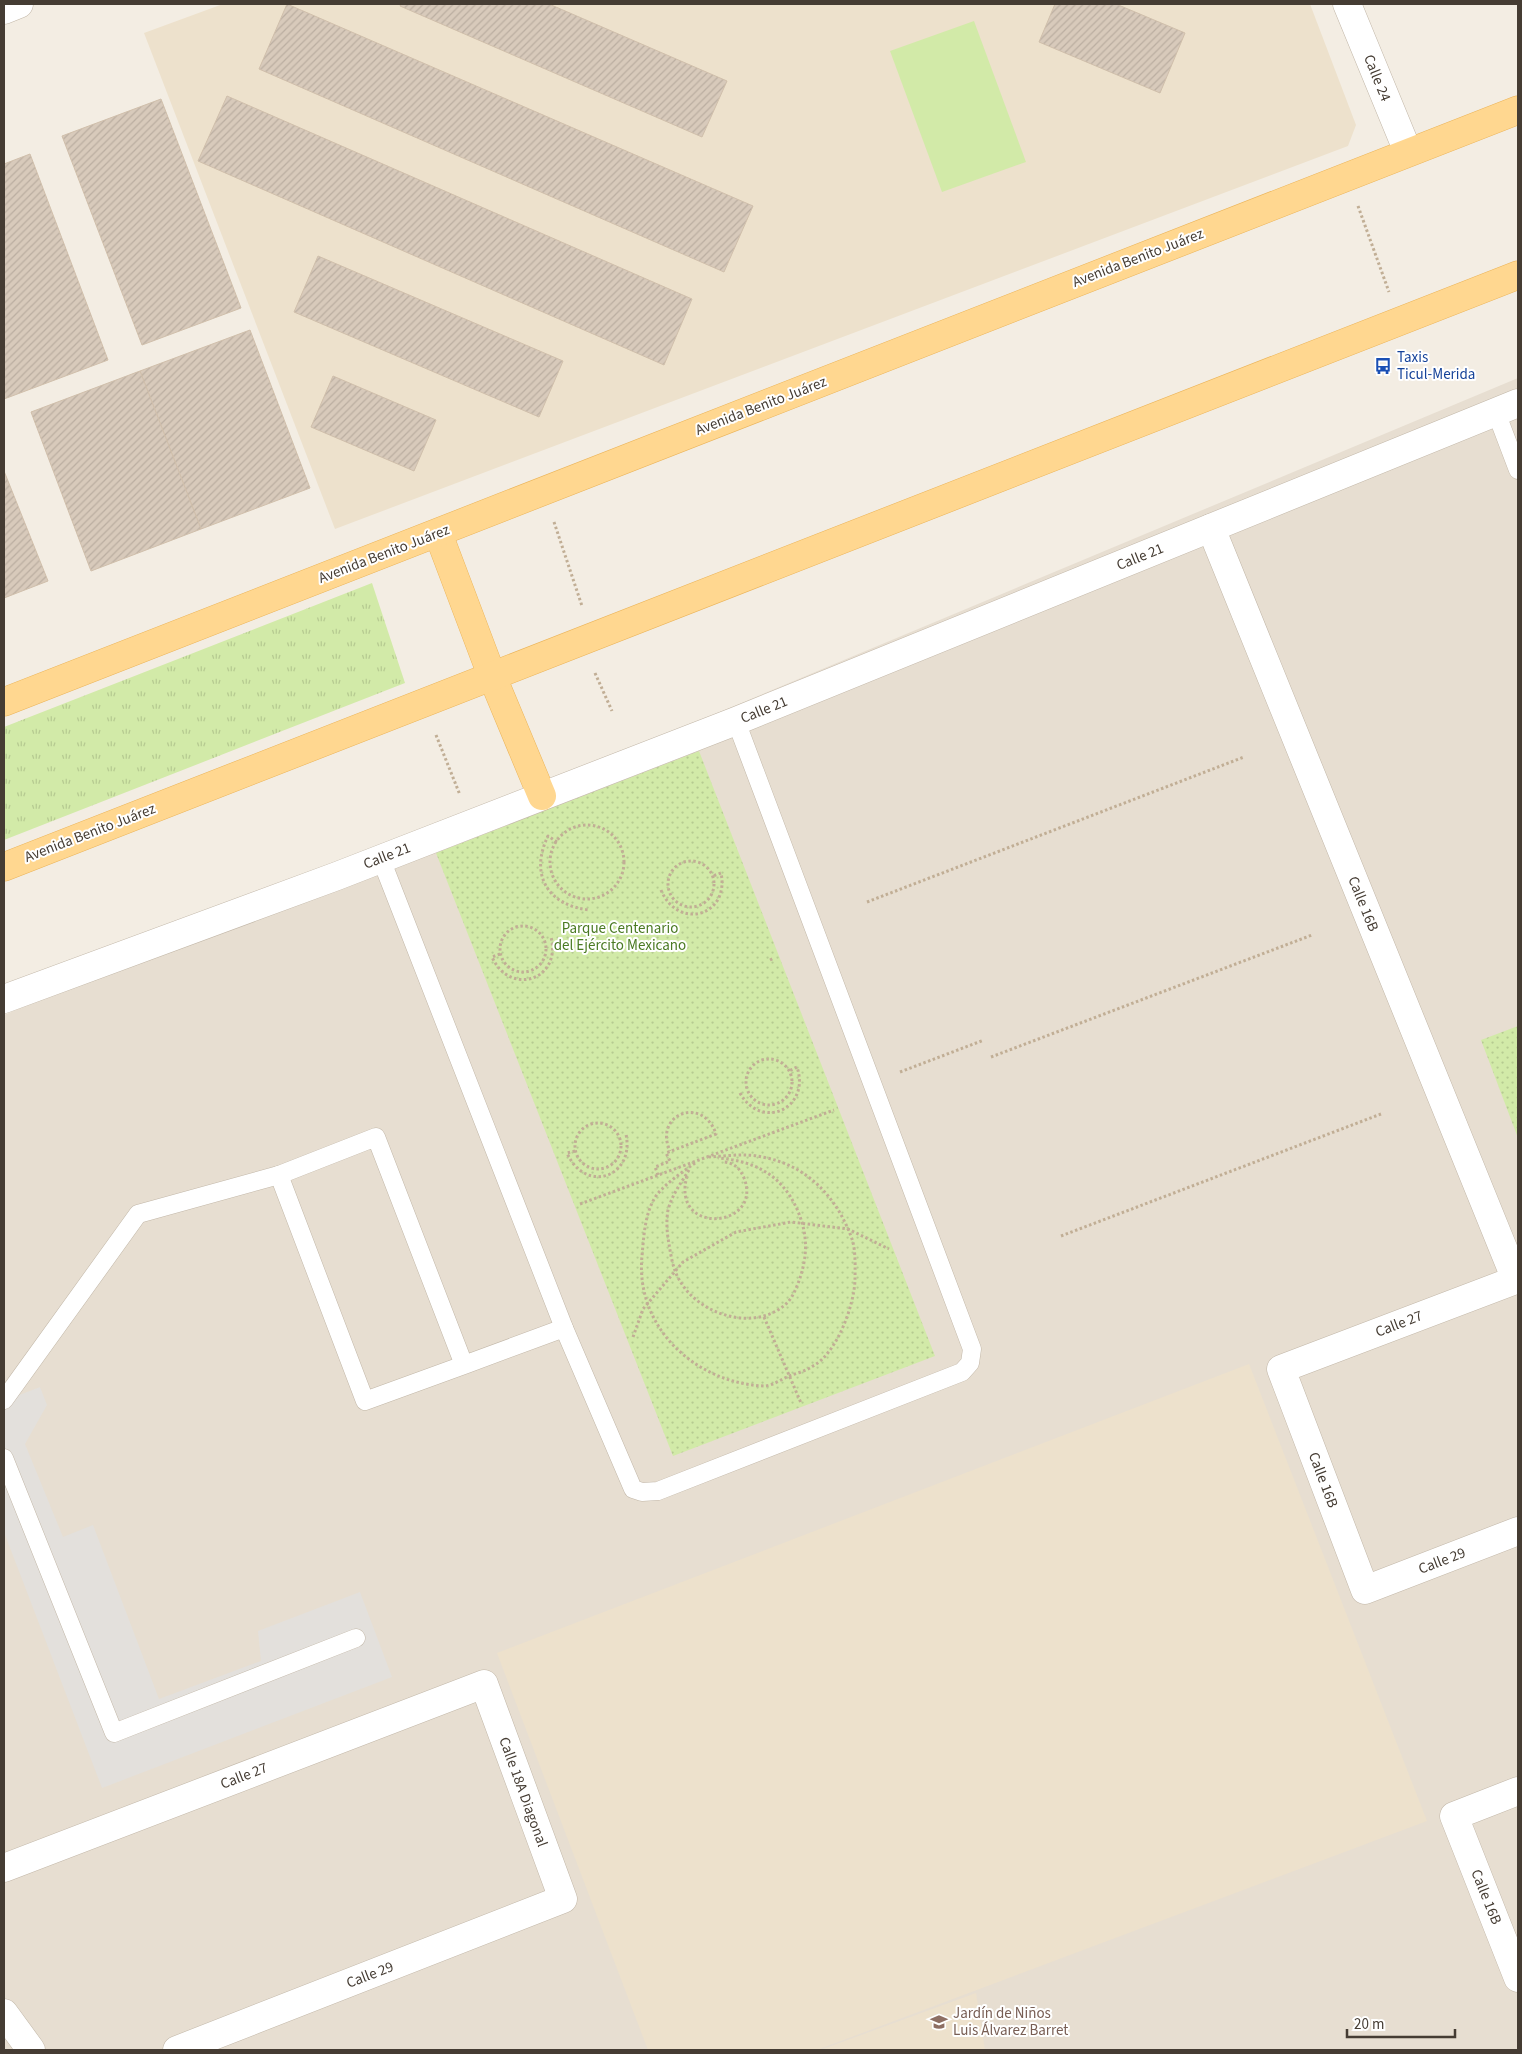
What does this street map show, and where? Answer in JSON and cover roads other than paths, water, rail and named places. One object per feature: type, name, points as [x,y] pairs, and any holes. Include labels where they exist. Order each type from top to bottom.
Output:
[{"type":"main road","name":"Avenida Benito Juárez","points":[[4,702],[1518,110]]},
{"type":"main road","name":"Avenida Benito Juárez","points":[[4,867],[1518,275]]},
{"type":"main road","points":[[438,533],[492,676],[542,796]]},
{"type":"street","points":[[4,10],[19,4]]},
{"type":"street","name":"Calle 24","points":[[1347,4],[1408,152]]},
{"type":"street","name":"Calle 21","points":[[4,1000],[381,859],[736,721],[1507,408]]},
{"type":"street","name":"Calle 16B","points":[[1211,528],[1517,1279]]},
{"type":"street","name":"Calle 27","points":[[1281,1369],[1517,1279]]},
{"type":"street","name":"Calle 16B","points":[[1281,1369],[1365,1590]]},
{"type":"street","name":"Calle 29","points":[[1365,1590],[1518,1531]]},
{"type":"street","name":"Calle 27","points":[[4,1868],[484,1684]]},
{"type":"street","name":"Calle 18A Diagonal","points":[[484,1684],[563,1899]]},
{"type":"street","name":"Calle 16B","points":[[1518,1791],[1454,1816],[1518,1978]]},
{"type":"street","name":"Calle 29","points":[[178,2050],[563,1899]]},
{"type":"street","points":[[6,2023],[31,2050]]},
{"type":"lane","points":[[1507,408],[1518,440]]},
{"type":"lane","points":[[1507,408],[1518,470]]},
{"type":"lane","points":[[381,859],[564,1328],[633,1489],[642,1492],[658,1490],[962,1372],[970,1363],[972,1349],[736,721]]},
{"type":"lane","points":[[4,1400],[138,1214],[279,1175],[376,1138],[464,1365]]},
{"type":"lane","points":[[279,1175],[365,1401],[564,1328]]},
{"type":"lane","points":[[4,1458],[114,1733],[356,1638]]},
{"type":"place","name":"Taxis Ticul-Merida","points":[[1383,366]]},
{"type":"place","name":"Jardín de Niños Luis Álvarez Barret","points":[[939,2022]]},
{"type":"park label","name":"Parque Centenario del Ejército Mexicano","points":[[620,936]]}]
